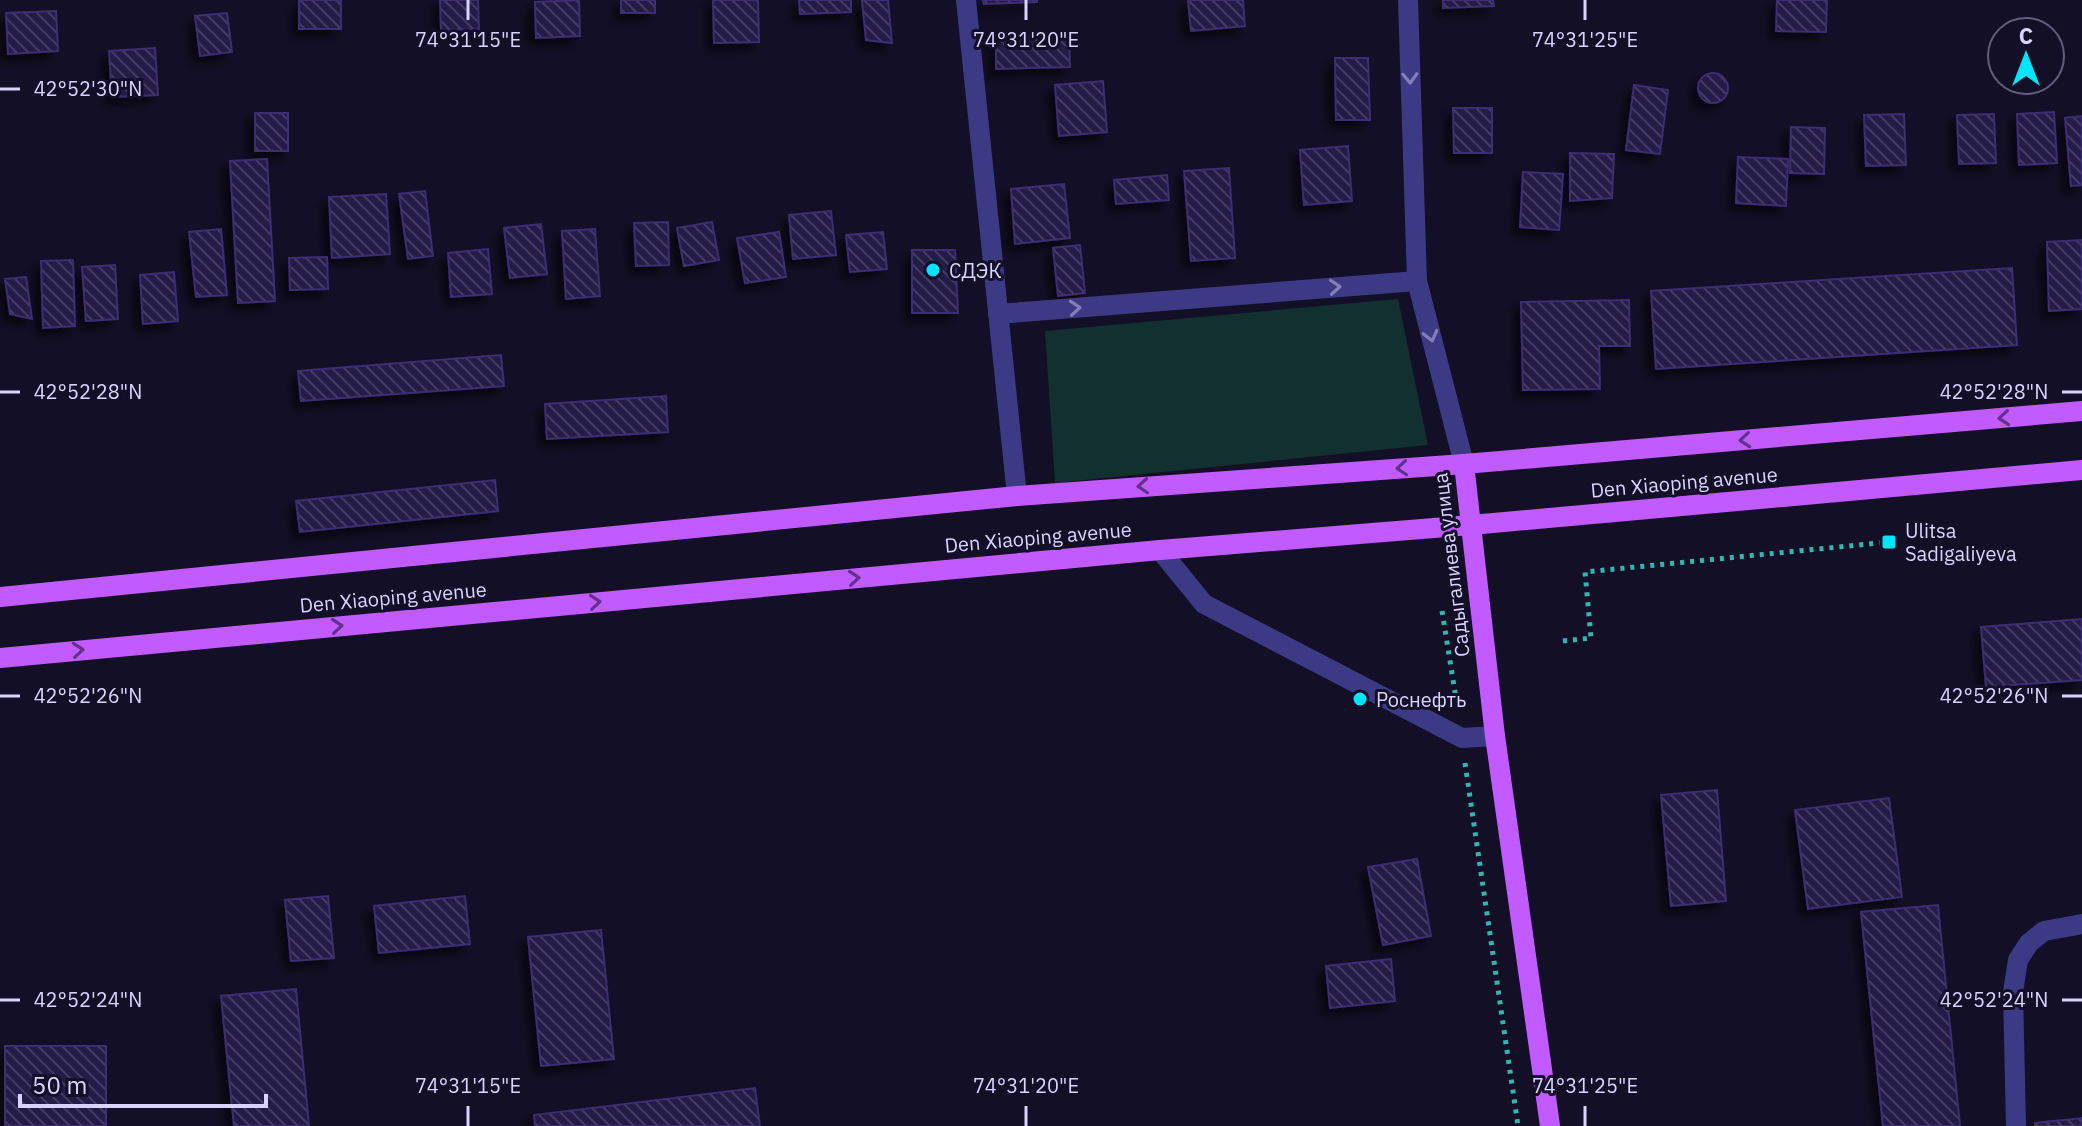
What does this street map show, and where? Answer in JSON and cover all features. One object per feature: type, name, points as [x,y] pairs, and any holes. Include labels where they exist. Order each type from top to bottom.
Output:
[{"type":"main road","name":"Den Xiaoping avenue","points":[[0,597],[1017,496],[1464,464],[2082,411]]},
{"type":"main road","name":"Садыгалиева улица","points":[[1464,464],[1495,736],[1550,1126]]},
{"type":"main road","name":"Den Xiaoping avenue","points":[[0,658],[1160,550],[2082,470]]},
{"type":"street","points":[[966,0],[1017,496]]},
{"type":"street","name":"Садыгалиева улица","points":[[1408,0],[1417,281],[1464,464]]},
{"type":"street","points":[[998,314],[1417,281]]},
{"type":"street","points":[[1160,550],[1204,604],[1462,738],[1495,736]]},
{"type":"street","points":[[2016,1126],[2013,992],[2018,960],[2029,943],[2044,931],[2082,924]]},
{"type":"path","points":[[1563,641],[1591,638],[1585,572],[1889,542]]},
{"type":"path","points":[[1442,611],[1518,1126]]},
{"type":"green space","points":[[1398,299],[1428,445],[1055,483],[1045,331]]},
{"type":"building","points":[[299,0],[341,0],[341,29],[299,29]]},
{"type":"building","points":[[440,0],[478,0],[479,29],[441,30]]},
{"type":"building","points":[[579,0],[580,36],[536,38],[535,2]]},
{"type":"building","points":[[621,0],[655,0],[655,13],[621,13]]},
{"type":"building","points":[[713,0],[758,0],[759,42],[714,43]]},
{"type":"building","points":[[799,0],[851,0],[851,12],[800,14]]},
{"type":"building","points":[[862,0],[888,0],[892,43],[866,40]]},
{"type":"building","points":[[983,0],[1037,0],[1037,2],[984,4]]},
{"type":"building","points":[[1188,0],[1243,0],[1245,26],[1191,31]]},
{"type":"building","points":[[1443,0],[1493,0],[1494,6],[1443,8]]},
{"type":"building","points":[[1777,0],[1827,0],[1826,32],[1776,31]]},
{"type":"building","points":[[56,11],[58,51],[8,54],[6,13]]},
{"type":"building","points":[[227,13],[232,52],[200,56],[195,16]]},
{"type":"building","points":[[1069,35],[1070,67],[996,69],[996,37]]},
{"type":"building","points":[[155,48],[158,95],[112,97],[109,51]]},
{"type":"building","points":[[1335,58],[1368,58],[1370,120],[1336,120]]},
{"type":"building","points":[[1713,73],[1724,77],[1728,88],[1724,99],[1713,103],[1702,99],[1698,88],[1702,77]]},
{"type":"building","points":[[1103,81],[1107,132],[1059,136],[1055,85]]},
{"type":"building","points":[[1634,85],[1668,90],[1660,154],[1626,150]]},
{"type":"building","points":[[1453,108],[1492,108],[1492,153],[1454,153]]},
{"type":"building","points":[[2054,112],[2057,163],[2019,165],[2017,114]]},
{"type":"building","points":[[255,113],[288,113],[288,151],[255,151]]},
{"type":"building","points":[[1904,114],[1906,165],[1866,166],[1864,115]]},
{"type":"building","points":[[1994,114],[1996,163],[1959,164],[1957,115]]},
{"type":"building","points":[[2082,116],[2082,185],[2071,186],[2065,118]]},
{"type":"building","points":[[1791,127],[1825,128],[1824,174],[1790,173]]},
{"type":"building","points":[[1348,146],[1352,201],[1304,205],[1300,150]]},
{"type":"building","points":[[1570,153],[1614,154],[1612,198],[1570,201]]},
{"type":"building","points":[[1738,157],[1788,159],[1786,206],[1736,203]]},
{"type":"building","points":[[267,159],[275,301],[238,303],[230,161]]},
{"type":"building","points":[[1229,168],[1235,258],[1191,261],[1184,171]]},
{"type":"building","points":[[1523,172],[1563,174],[1559,230],[1520,227]]},
{"type":"building","points":[[1167,175],[1169,200],[1116,204],[1114,180]]},
{"type":"building","points":[[1064,184],[1070,238],[1015,244],[1011,189]]},
{"type":"building","points":[[425,191],[433,256],[408,259],[399,194]]},
{"type":"building","points":[[386,194],[390,254],[332,258],[329,197]]},
{"type":"building","points":[[831,211],[836,255],[793,259],[789,215]]},
{"type":"building","points":[[668,222],[669,265],[636,266],[634,223]]},
{"type":"building","points":[[712,222],[719,260],[684,266],[677,228]]},
{"type":"building","points":[[541,224],[547,274],[510,278],[504,228]]},
{"type":"building","points":[[221,229],[227,295],[196,297],[189,232]]},
{"type":"building","points":[[595,229],[600,296],[566,299],[562,231]]},
{"type":"building","points":[[779,232],[786,277],[745,283],[737,238]]},
{"type":"building","points":[[883,232],[887,269],[850,272],[846,235]]},
{"type":"building","points":[[2082,240],[2082,309],[2049,311],[2047,242]]},
{"type":"building","points":[[1080,245],[1085,293],[1058,296],[1053,248]]},
{"type":"building","points":[[488,249],[492,294],[451,297],[448,253]]},
{"type":"building","points":[[912,250],[955,250],[958,313],[912,313]]},
{"type":"building","points":[[327,257],[328,289],[290,290],[289,258]]},
{"type":"building","points":[[73,260],[75,326],[43,328],[41,261]]},
{"type":"building","points":[[115,265],[118,319],[86,321],[82,267]]},
{"type":"building","points":[[2012,268],[2017,345],[1656,369],[1651,291]]},
{"type":"building","points":[[174,272],[178,321],[143,324],[140,275]]},
{"type":"building","points":[[26,277],[32,319],[10,314],[5,279]]},
{"type":"building","points":[[1629,300],[1630,346],[1599,346],[1600,389],[1523,390],[1521,302]]},
{"type":"building","points":[[501,355],[504,386],[301,401],[298,371]]},
{"type":"building","points":[[666,396],[668,432],[547,439],[545,404]]},
{"type":"building","points":[[495,480],[498,511],[300,532],[296,501]]},
{"type":"building","points":[[2082,619],[2082,680],[1986,687],[1981,627]]},
{"type":"building","points":[[1717,790],[1726,901],[1671,906],[1661,795]]},
{"type":"building","points":[[1889,798],[1902,897],[1808,909],[1795,810]]},
{"type":"building","points":[[1417,859],[1431,936],[1383,945],[1368,867]]},
{"type":"building","points":[[328,896],[334,958],[291,961],[285,900]]},
{"type":"building","points":[[465,896],[470,944],[379,953],[374,906]]},
{"type":"building","points":[[1938,905],[1960,1126],[1883,1126],[1861,912]]},
{"type":"building","points":[[601,930],[614,1059],[541,1066],[528,937]]},
{"type":"building","points":[[1391,959],[1395,1001],[1330,1008],[1326,966]]},
{"type":"building","points":[[296,989],[309,1126],[234,1126],[221,996]]},
{"type":"building","points":[[5,1046],[106,1046],[106,1126],[5,1126]]},
{"type":"building","points":[[755,1088],[760,1126],[535,1126],[534,1115]]},
{"type":"building","points":[[2082,1118],[2082,1126],[2035,1126],[2035,1123]]},
{"type":"place","name":"СДЭК","points":[[933,270]]},
{"type":"place","name":"Ulitsa Sadigaliyeva","points":[[1889,542]]},
{"type":"place","name":"Роснефть","points":[[1360,699]]}]
